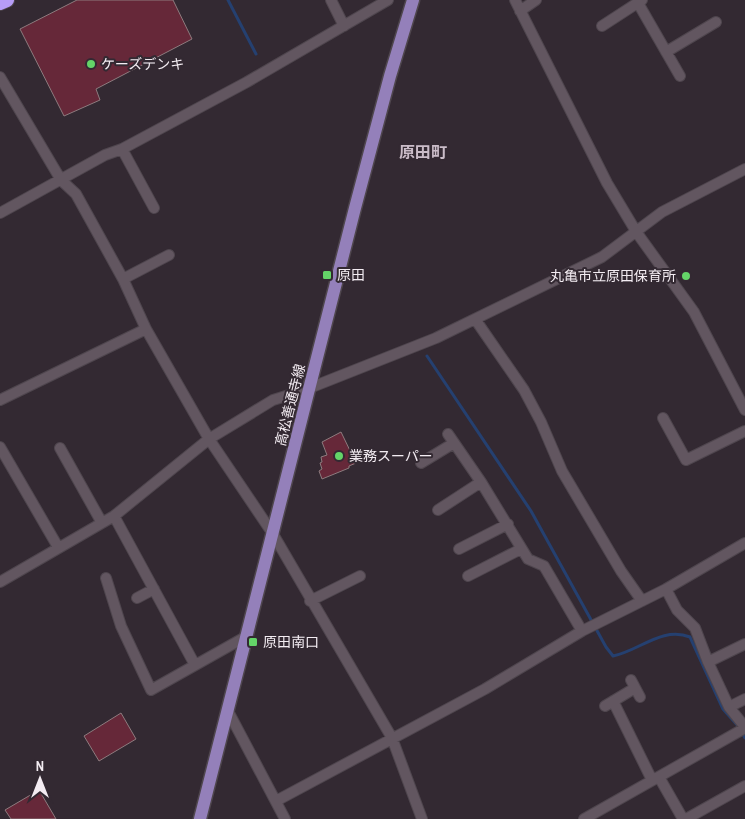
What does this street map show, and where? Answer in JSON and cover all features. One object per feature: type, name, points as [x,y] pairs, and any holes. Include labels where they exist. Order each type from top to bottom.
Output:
[{"type":"highway","points":[[0,3],[7,0]]},
{"type":"main road","name":"高松善通寺線","points":[[200,819],[390,76],[413,0]]},
{"type":"street","points":[[331,0],[344,26]]},
{"type":"street","points":[[0,213],[105,155],[122,149],[247,82],[388,0]]},
{"type":"street","points":[[515,0],[607,183],[637,232],[694,312],[745,410]]},
{"type":"street","points":[[520,11],[536,0]]},
{"type":"street","points":[[602,26],[625,4],[640,1],[680,76]]},
{"type":"street","points":[[666,52],[716,22]]},
{"type":"street","points":[[0,77],[61,180],[76,194],[123,279],[146,329],[210,439],[273,534],[310,601],[392,738],[422,819]]},
{"type":"street","points":[[122,149],[154,208]]},
{"type":"street","points":[[0,582],[114,516],[210,439],[273,400],[436,338],[602,257],[662,212],[743,174]]},
{"type":"street","points":[[123,279],[169,255]]},
{"type":"street","points":[[475,319],[524,390],[542,422],[562,471],[621,572],[642,601]]},
{"type":"street","points":[[0,400],[146,329]]},
{"type":"street","points":[[663,418],[686,460],[745,431]]},
{"type":"street","points":[[421,463],[451,439],[482,482],[528,559],[544,566],[582,631]]},
{"type":"street","points":[[0,447],[58,548]]},
{"type":"street","points":[[60,448],[102,523]]},
{"type":"street","points":[[438,510],[482,482]]},
{"type":"street","points":[[114,516],[195,665]]},
{"type":"street","points":[[459,549],[508,524]]},
{"type":"street","points":[[276,801],[485,689],[582,631],[666,589],[745,543]]},
{"type":"street","points":[[468,576],[521,549]]},
{"type":"street","points":[[310,601],[360,576]]},
{"type":"street","points":[[106,578],[121,626],[151,690],[247,636]]},
{"type":"street","points":[[137,598],[154,589]]},
{"type":"street","points":[[584,819],[745,728],[729,707],[695,628],[677,610],[666,589]]},
{"type":"street","points":[[708,662],[745,644]]},
{"type":"street","points":[[635,688],[609,703],[655,779],[684,819],[745,786]]},
{"type":"street","points":[[729,707],[745,699]]},
{"type":"street","points":[[228,711],[285,819]]},
{"type":"building","name":"ケーズデンキ","points":[[77,0],[173,0],[192,39],[96,89],[100,100],[64,116],[20,29]]},
{"type":"building","name":"業務スーパー","points":[[341,432],[356,463],[349,466],[349,468],[322,479],[319,471],[322,469],[321,457],[327,455],[322,442]]},
{"type":"building","points":[[121,713],[136,739],[99,761],[84,736]]},
{"type":"building","points":[[39,790],[56,819],[11,819],[5,810]]},
{"type":"waterway","points":[[228,0],[256,54]]},
{"type":"waterway","points":[[427,356],[531,511],[606,647],[613,656],[660,637],[680,634],[690,637],[723,709],[738,726]]},
{"type":"waterway","points":[[741,731],[745,738]]},
{"type":"place","name":"ケーズデンキ","points":[[91,64]]},
{"type":"place","name":"原田","points":[[327,275]]},
{"type":"place","name":"丸亀市立原田保育所","points":[[686,276]]},
{"type":"place","name":"業務スーパー","points":[[339,456]]},
{"type":"place","name":"原田南口","points":[[253,642]]},
{"type":"district","name":"原田町","points":[[423,152]]}]
